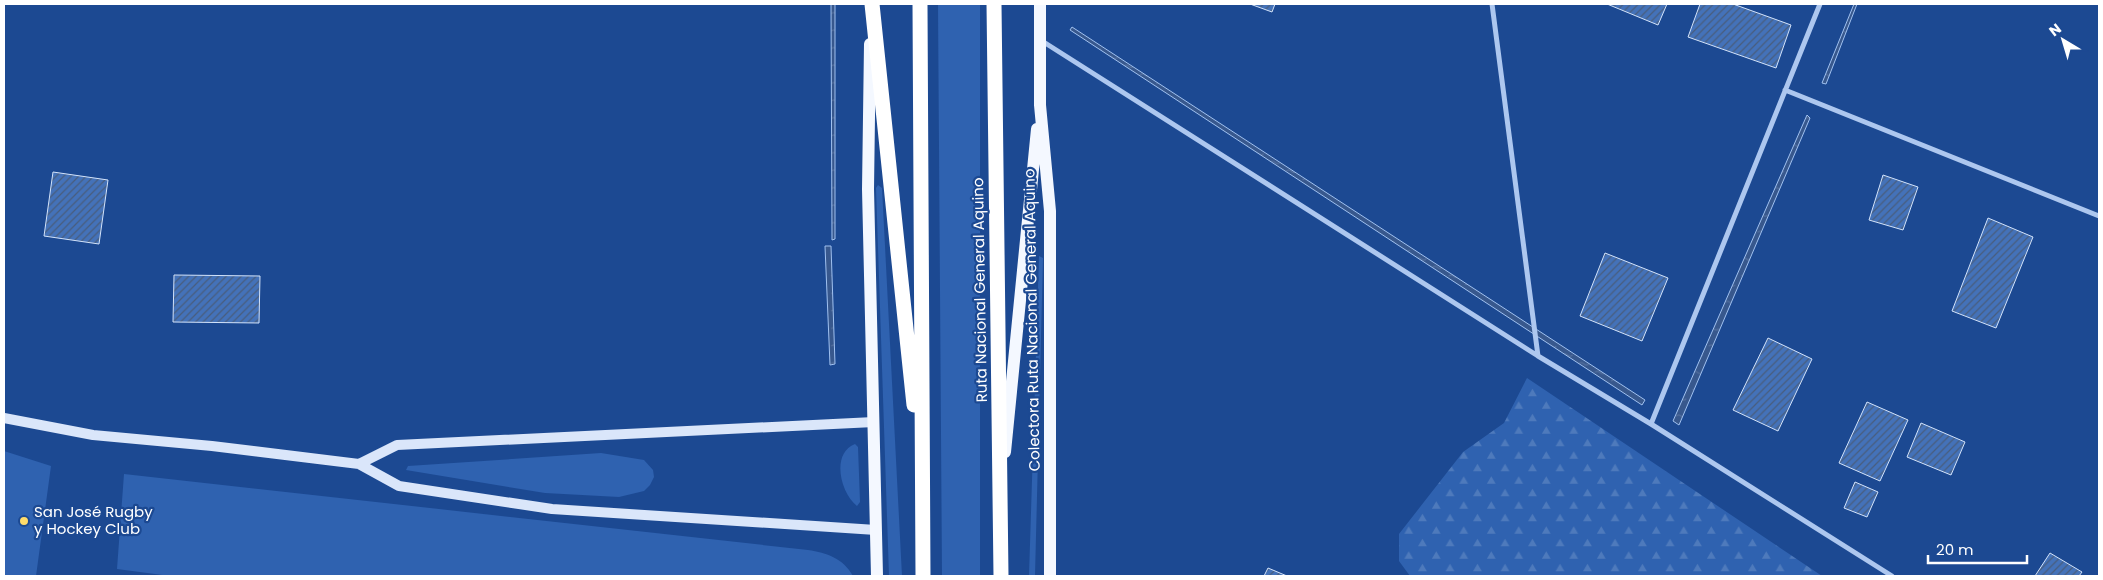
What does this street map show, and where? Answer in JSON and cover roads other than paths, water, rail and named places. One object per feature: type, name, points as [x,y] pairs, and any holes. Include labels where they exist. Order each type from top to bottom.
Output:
[{"type":"highway","points":[[872,4],[923,495]]},
{"type":"highway","points":[[920,4],[923,576]]},
{"type":"highway","name":"Ruta Nacional General Aquino","points":[[994,4],[1001,576]]},
{"type":"main road","points":[[872,4],[868,189],[877,576]]},
{"type":"main road","name":"Colectora Ruta Nacional General Aquino","points":[[1040,4],[1040,105],[1050,212],[1050,576]]},
{"type":"main road","points":[[1000,504],[1040,105]]},
{"type":"street","points":[[1492,4],[1538,356]]},
{"type":"street","points":[[1651,424],[1820,4]]},
{"type":"street","points":[[1040,40],[1538,356],[1651,424],[1892,576]]},
{"type":"street","points":[[1785,90],[2099,216]]},
{"type":"street","points":[[4,418],[93,435],[212,446],[359,464],[399,486],[552,509],[876,530]]},
{"type":"street","points":[[359,464],[397,445],[874,422]]},
{"type":"water","points":[[831,4],[835,4],[835,239],[832,240]]},
{"type":"water","points":[[1854,4],[1857,4],[1826,84],[1822,83]]},
{"type":"water","points":[[1072,27],[1645,400],[1642,405],[1070,30]]},
{"type":"water","points":[[1807,115],[1810,118],[1679,425],[1673,421]]},
{"type":"water","points":[[825,246],[831,246],[835,364],[830,365]]},
{"type":"place","name":"San José Rugby y Hockey Club","points":[[24,521]]}]
